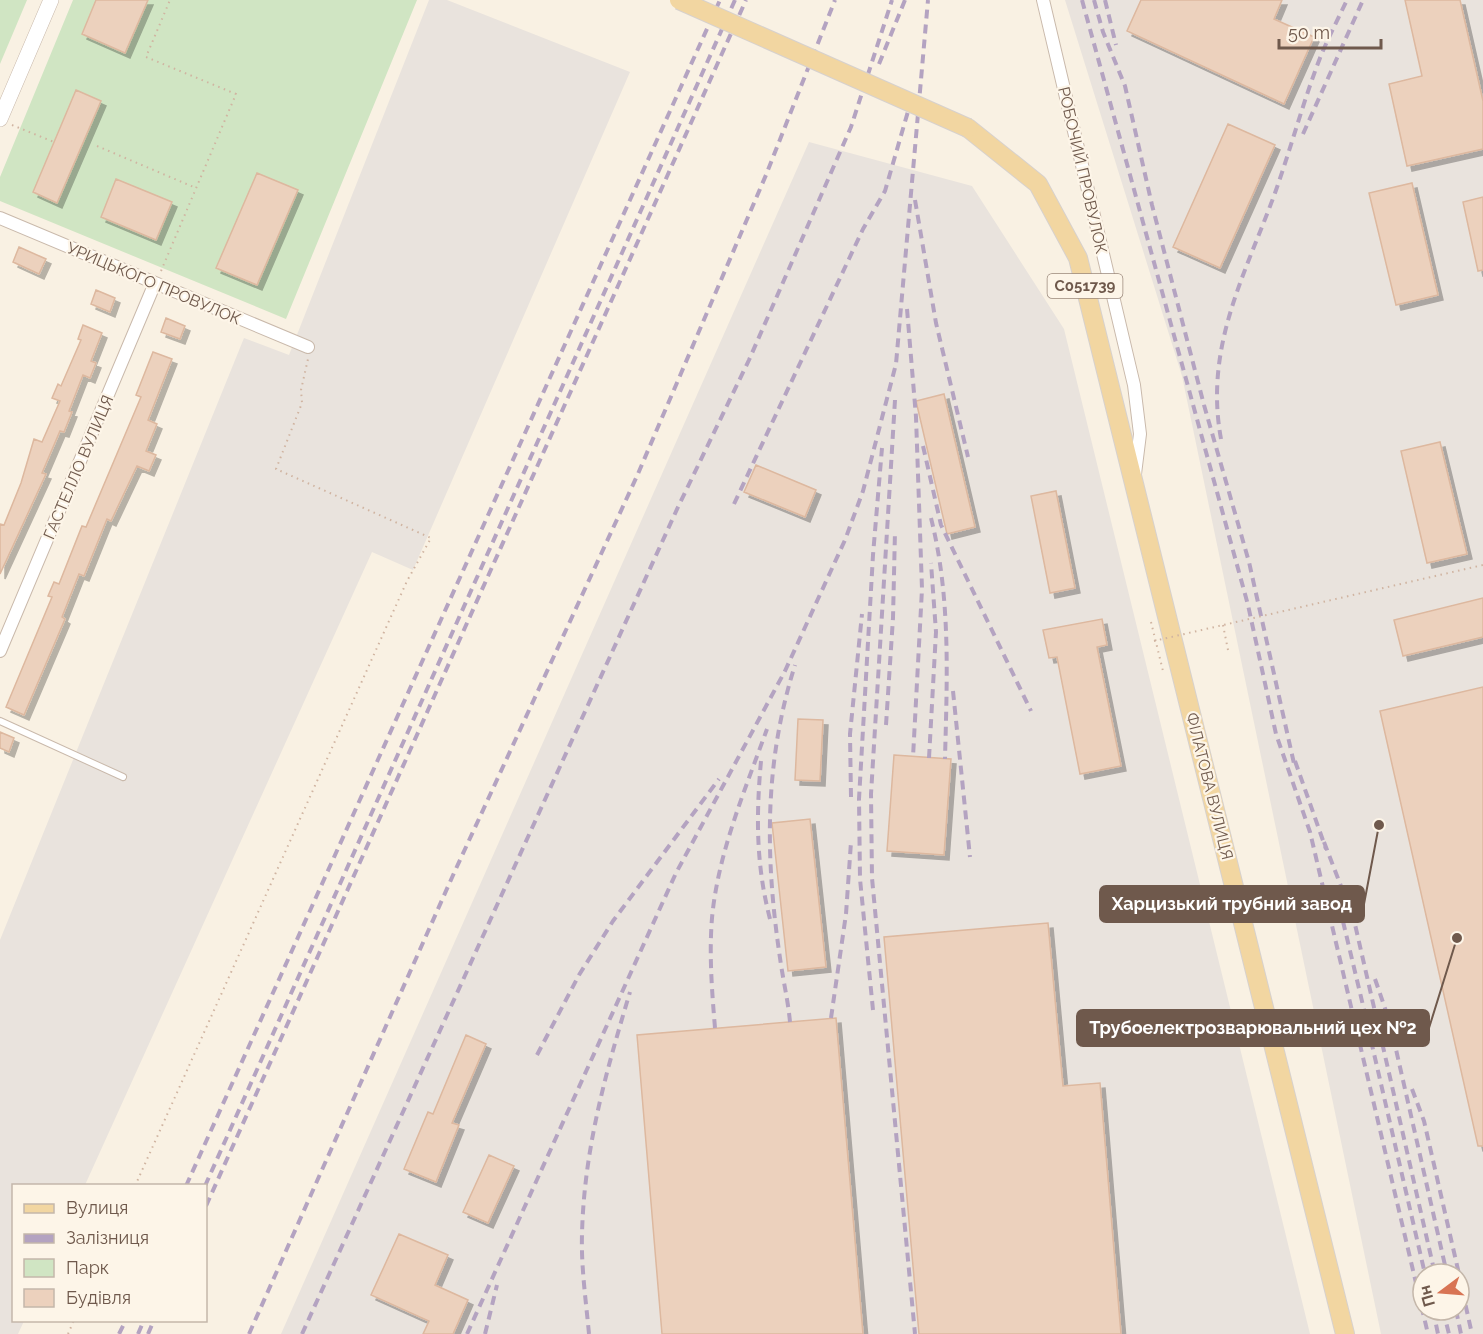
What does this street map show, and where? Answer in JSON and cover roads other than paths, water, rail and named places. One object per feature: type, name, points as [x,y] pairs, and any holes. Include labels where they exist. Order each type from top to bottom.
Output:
[{"type":"main road","name":"С051739","points":[[680,0],[968,128],[1038,184],[1078,258],[1135,482]]},
{"type":"main road","name":"ФІЛАТОВА ВУЛИЦЯ","points":[[1135,482],[1346,1334]]},
{"type":"street","points":[[5,122],[51,0]]},
{"type":"street","name":"РОБОЧИЙ ПРОВУЛОК","points":[[1044,0],[1135,394],[1140,434],[1135,482]]},
{"type":"street","name":"УРИЦЬКОГО ПРОВУЛОК","points":[[0,218],[308,347]]},
{"type":"street","name":"ГАСТЕЛЛО ВУЛИЦЯ","points":[[0,651],[155,283]]},
{"type":"street","points":[[1112,393],[1121,407],[1128,407],[1133,403],[1135,394]]},
{"type":"lane","points":[[0,722],[123,777]]},
{"type":"railway","points":[[187,1184],[720,0]]},
{"type":"railway","points":[[206,1184],[735,0]]},
{"type":"railway","points":[[207,1204],[746,0]]},
{"type":"railway","points":[[249,1334],[454,873],[637,476],[766,175],[835,0]]},
{"type":"railway","points":[[302,1334],[678,507],[749,360],[851,127],[892,0]]},
{"type":"railway","points":[[879,64],[905,0]]},
{"type":"railway","points":[[467,1334],[676,873],[785,671],[845,540],[863,491],[896,364],[928,0]]},
{"type":"railway","points":[[1082,0],[1248,605],[1276,734],[1310,832],[1428,1334]]},
{"type":"railway","points":[[1094,0],[1103,32],[1125,86],[1152,205],[1204,405],[1249,562],[1295,768]]},
{"type":"railway","points":[[1105,0],[1116,45]]},
{"type":"railway","points":[[1221,439],[1217,405],[1218,373],[1230,312],[1275,193],[1320,58],[1347,0]]},
{"type":"railway","points":[[1303,134],[1363,0]]},
{"type":"railway","points":[[734,504],[863,229],[885,191],[911,101]]},
{"type":"railway","points":[[915,200],[936,323],[968,457]]},
{"type":"railway","points":[[907,309],[916,417],[922,589],[913,757]]},
{"type":"railway","points":[[895,400],[871,794],[872,878],[915,1334]]},
{"type":"railway","points":[[923,446],[941,525],[1031,711]]},
{"type":"railway","points":[[873,1010],[860,879],[859,799],[873,555],[882,448]]},
{"type":"railway","points":[[931,518],[945,608],[947,668],[945,759]]},
{"type":"railway","points":[[886,725],[893,618],[895,531]]},
{"type":"railway","points":[[929,758],[936,632],[931,563]]},
{"type":"railway","points":[[851,797],[850,734],[862,614]]},
{"type":"railway","points":[[790,1022],[775,920],[770,810],[777,738],[795,665]]},
{"type":"railway","points":[[953,691],[970,857]]},
{"type":"railway","points":[[715,1028],[711,946],[715,894],[726,846],[767,729]]},
{"type":"railway","points":[[761,761],[758,840],[765,899],[770,919]]},
{"type":"railway","points":[[1295,761],[1326,849]]},
{"type":"railway","points":[[537,1055],[579,975],[613,921],[719,779]]},
{"type":"railway","points":[[831,1018],[846,914],[851,842]]},
{"type":"railway","points":[[1324,842],[1354,920],[1432,1262]]},
{"type":"railway","points":[[1336,892],[1366,1018]]},
{"type":"railway","points":[[1375,979],[1390,1023],[1444,1262]]},
{"type":"railway","points":[[589,1334],[582,1246],[587,1172],[605,1081],[630,992]]},
{"type":"railway","points":[[1362,1012],[1372,1045],[1422,1262]]},
{"type":"railway","points":[[1412,1089],[1424,1121],[1456,1262]]},
{"type":"railway","points":[[485,1334],[497,1285]]},
{"type":"railway","points":[[119,1334],[125,1322]]},
{"type":"railway","points":[[138,1334],[143,1322]]},
{"type":"railway","points":[[148,1334],[153,1322]]},
{"type":"railway","points":[[1436,1322],[1438,1334]]},
{"type":"railway","points":[[1446,1322],[1449,1334]]},
{"type":"railway","points":[[1458,1322],[1461,1334]]},
{"type":"railway","points":[[1469,1322],[1472,1334]]},
{"type":"place","name":"Харцизький трубний завод","points":[[1379,825]]},
{"type":"place","name":"Трубоелектрозварювальний цех №2","points":[[1457,938]]}]
